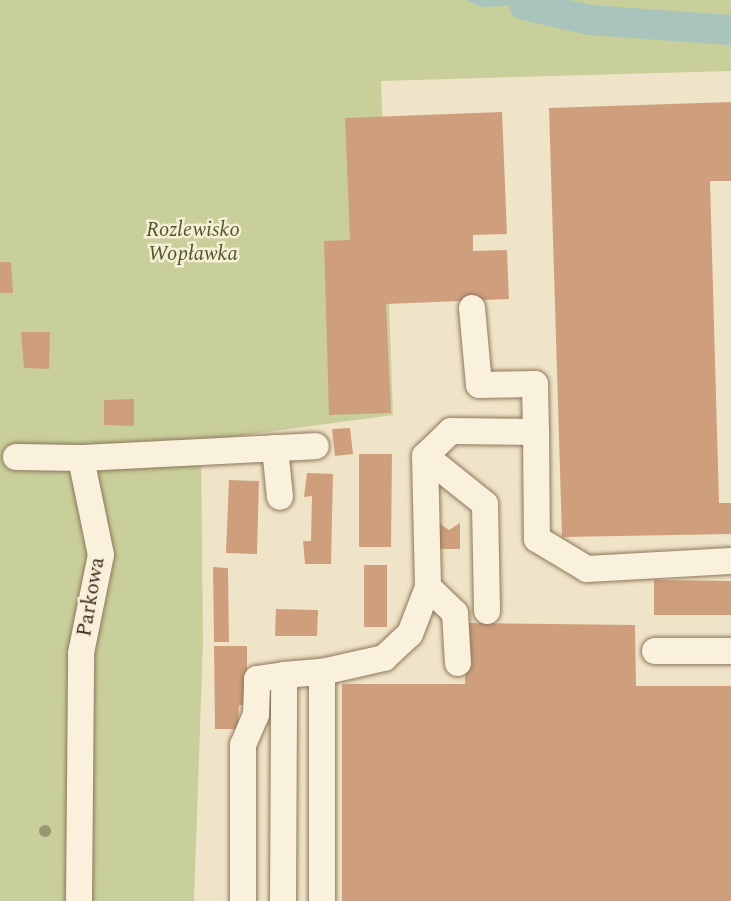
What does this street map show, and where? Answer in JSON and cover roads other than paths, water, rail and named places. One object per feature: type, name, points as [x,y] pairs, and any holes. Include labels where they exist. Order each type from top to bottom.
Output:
[{"type":"street","points":[[472,308],[479,385],[535,384],[537,539],[587,569],[731,561]]},
{"type":"street","points":[[243,901],[243,745],[256,715],[257,679],[322,672],[384,658],[410,634],[428,587],[425,456],[451,431],[536,432]]},
{"type":"street","points":[[16,457],[81,458],[316,446]]},
{"type":"street","points":[[275,448],[280,497]]},
{"type":"street","points":[[425,456],[485,504],[487,611]]},
{"type":"street","name":"Parkowa","points":[[79,901],[81,653],[101,555],[81,458]]},
{"type":"street","points":[[428,587],[455,613],[458,663]]},
{"type":"street","points":[[655,651],[731,651]]},
{"type":"street","points":[[322,672],[322,901]]},
{"type":"street","points":[[283,901],[284,675]]},
{"type":"water","points":[[466,0],[528,0],[524,5],[481,7]]},
{"type":"waterway","points":[[524,5],[590,20],[731,30]]},
{"type":"park label","name":"Rozlewisko Wopławka","points":[[193,242]]}]
